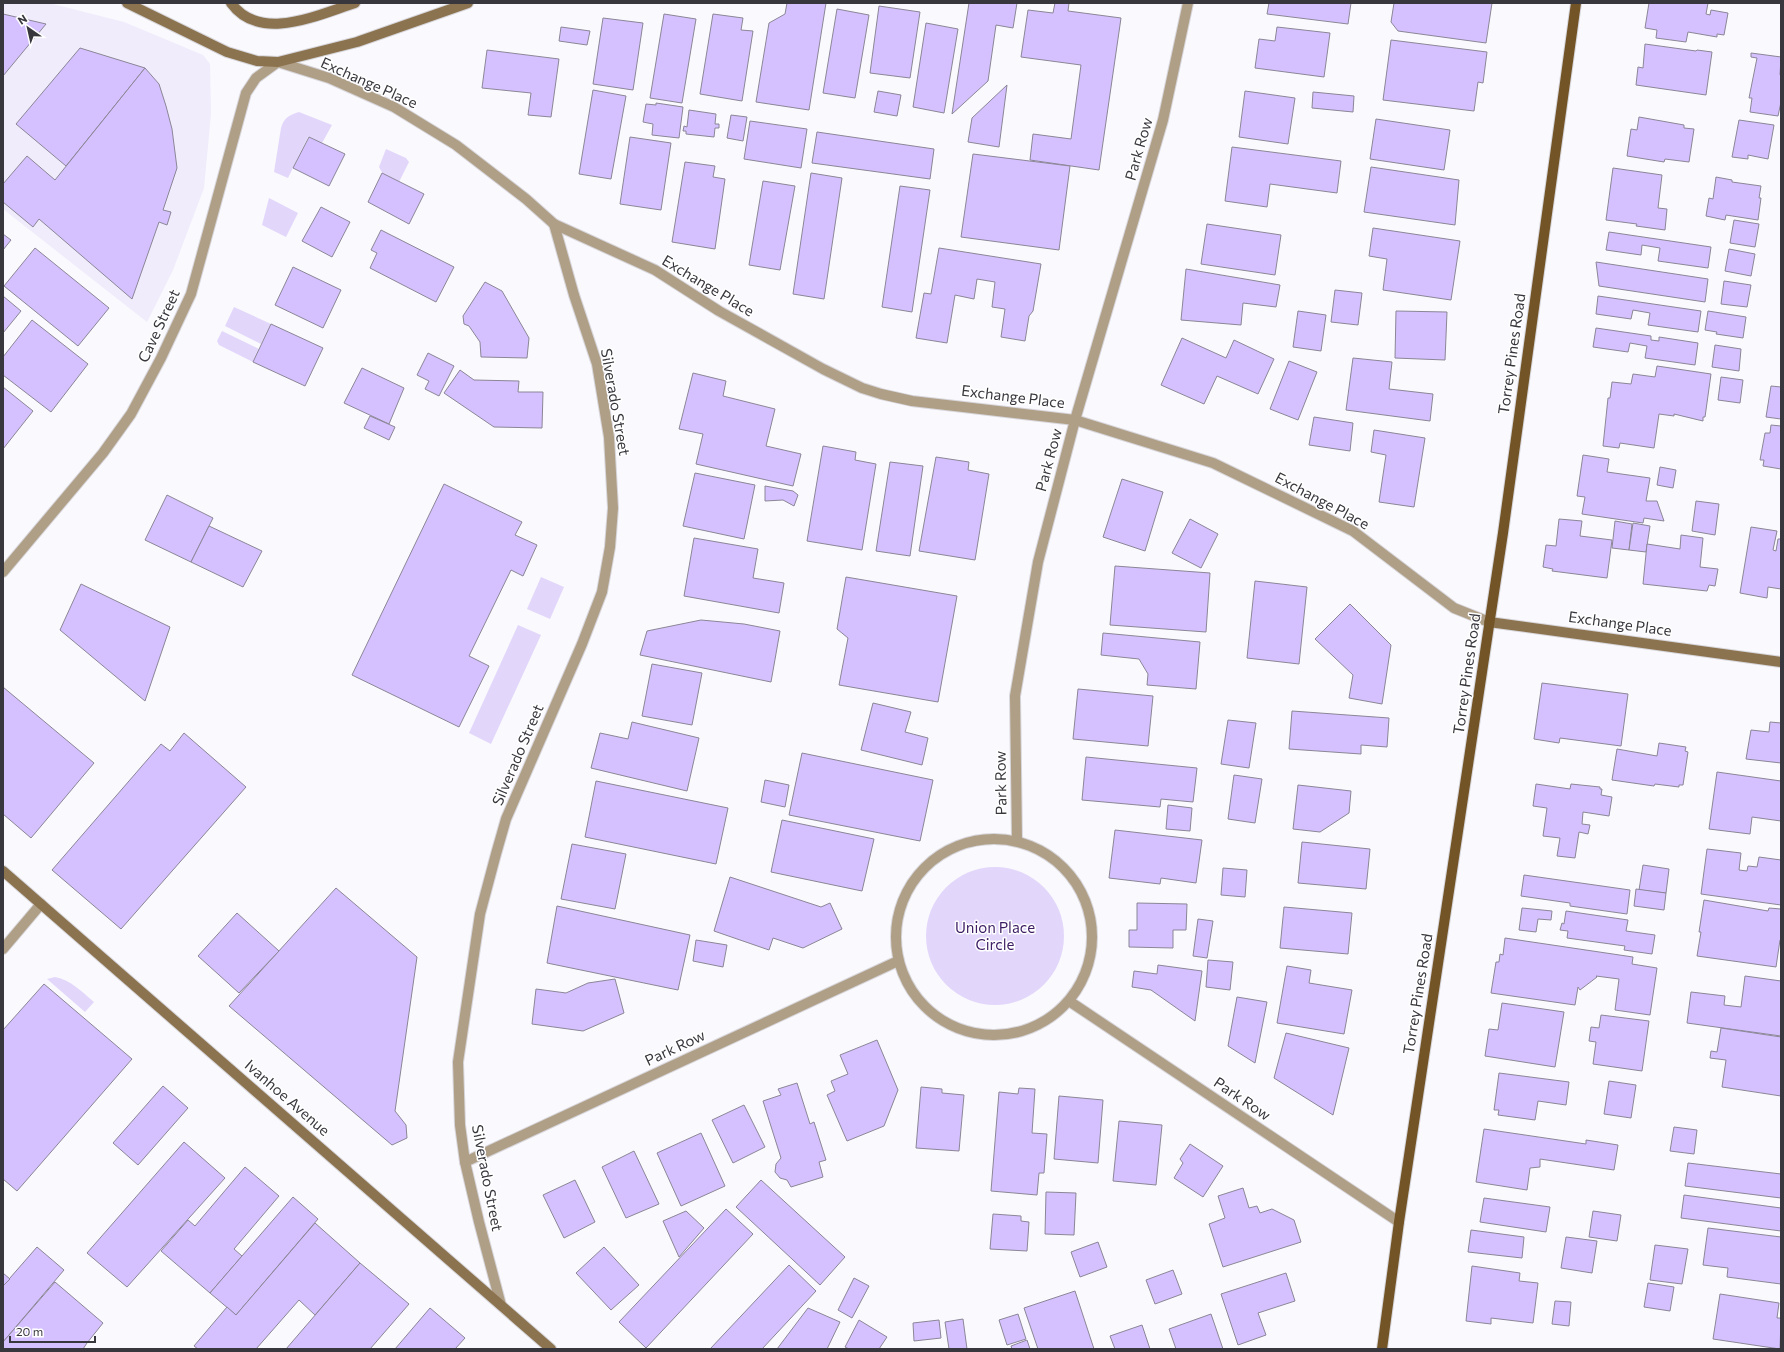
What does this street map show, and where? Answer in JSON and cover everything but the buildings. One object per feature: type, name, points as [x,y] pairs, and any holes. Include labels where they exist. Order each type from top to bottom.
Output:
[{"type":"main road","name":"Torrey Pines Road","points":[[1382,1349],[1399,1222],[1489,622],[1576,3]]},
{"type":"street","points":[[126,3],[227,52],[257,61],[278,62],[357,42],[468,3]]},
{"type":"street","points":[[231,3],[238,12],[254,22],[287,24],[355,3]]},
{"type":"street","name":"Park Row","points":[[1017,841],[1015,696],[1038,562],[1075,420],[1163,120],[1188,3]]},
{"type":"street","name":"Exchange Place","points":[[278,62],[329,78],[394,107],[414,118],[456,145],[492,172],[554,224],[655,270],[719,311],[823,369],[862,388],[912,401],[1075,420],[1213,463],[1353,531],[1454,608],[1489,622],[1781,662]]},
{"type":"street","name":"Cave Street","points":[[3,572],[103,453],[131,414],[161,358],[191,294],[246,93],[256,78],[278,62]]},
{"type":"street","name":"Silverado Street","points":[[501,1305],[465,1162],[460,1125],[458,1062],[480,914],[506,819],[582,644],[602,592],[610,547],[613,508],[609,437],[598,371],[554,224]]},
{"type":"street","points":[[984,839],[1017,841],[1048,854],[1073,877],[1088,906],[1093,939],[1086,973],[1069,1001],[1045,1021],[1017,1033],[980,1036],[956,1029],[930,1013],[910,990],[898,962],[896,928],[904,896],[924,868],[951,848],[984,839]]},
{"type":"street","name":"Ivanhoe Avenue","points":[[3,870],[551,1349]]},
{"type":"street","points":[[3,949],[41,904]]},
{"type":"street","name":"Park Row","points":[[465,1162],[898,962]]},
{"type":"street","name":"Park Row","points":[[1069,1001],[1399,1222]]},
{"type":"shaded area","points":[[3,3],[49,3],[124,22],[203,55],[210,64],[211,114],[204,188],[173,270],[147,322],[3,209]]},
{"type":"green space","points":[[299,112],[332,125],[322,143],[308,137],[288,178],[274,172],[281,128],[284,121],[288,117]]},
{"type":"green space","points":[[386,149],[406,158],[409,162],[399,182],[383,174],[379,167]]},
{"type":"green space","points":[[269,198],[298,213],[286,237],[262,225]]},
{"type":"green space","points":[[234,307],[271,324],[261,344],[225,326]]},
{"type":"green space","points":[[222,331],[259,349],[253,362],[219,345],[217,341]]},
{"type":"green space","points":[[541,577],[564,587],[550,619],[527,609]]},
{"type":"green space","points":[[518,625],[541,635],[491,744],[469,733]]},
{"type":"green space","name":"Union Place Circle","points":[[995,867],[1015,870],[1033,879],[1044,887],[1052,898],[1061,916],[1064,936],[1061,956],[1052,974],[1044,985],[1033,993],[1015,1002],[995,1005],[975,1002],[957,993],[946,985],[938,974],[929,956],[926,936],[929,916],[938,898],[946,887],[957,879],[975,870]]},
{"type":"green space","points":[[55,977],[66,981],[81,990],[94,1002],[85,1012],[47,979]]}]
